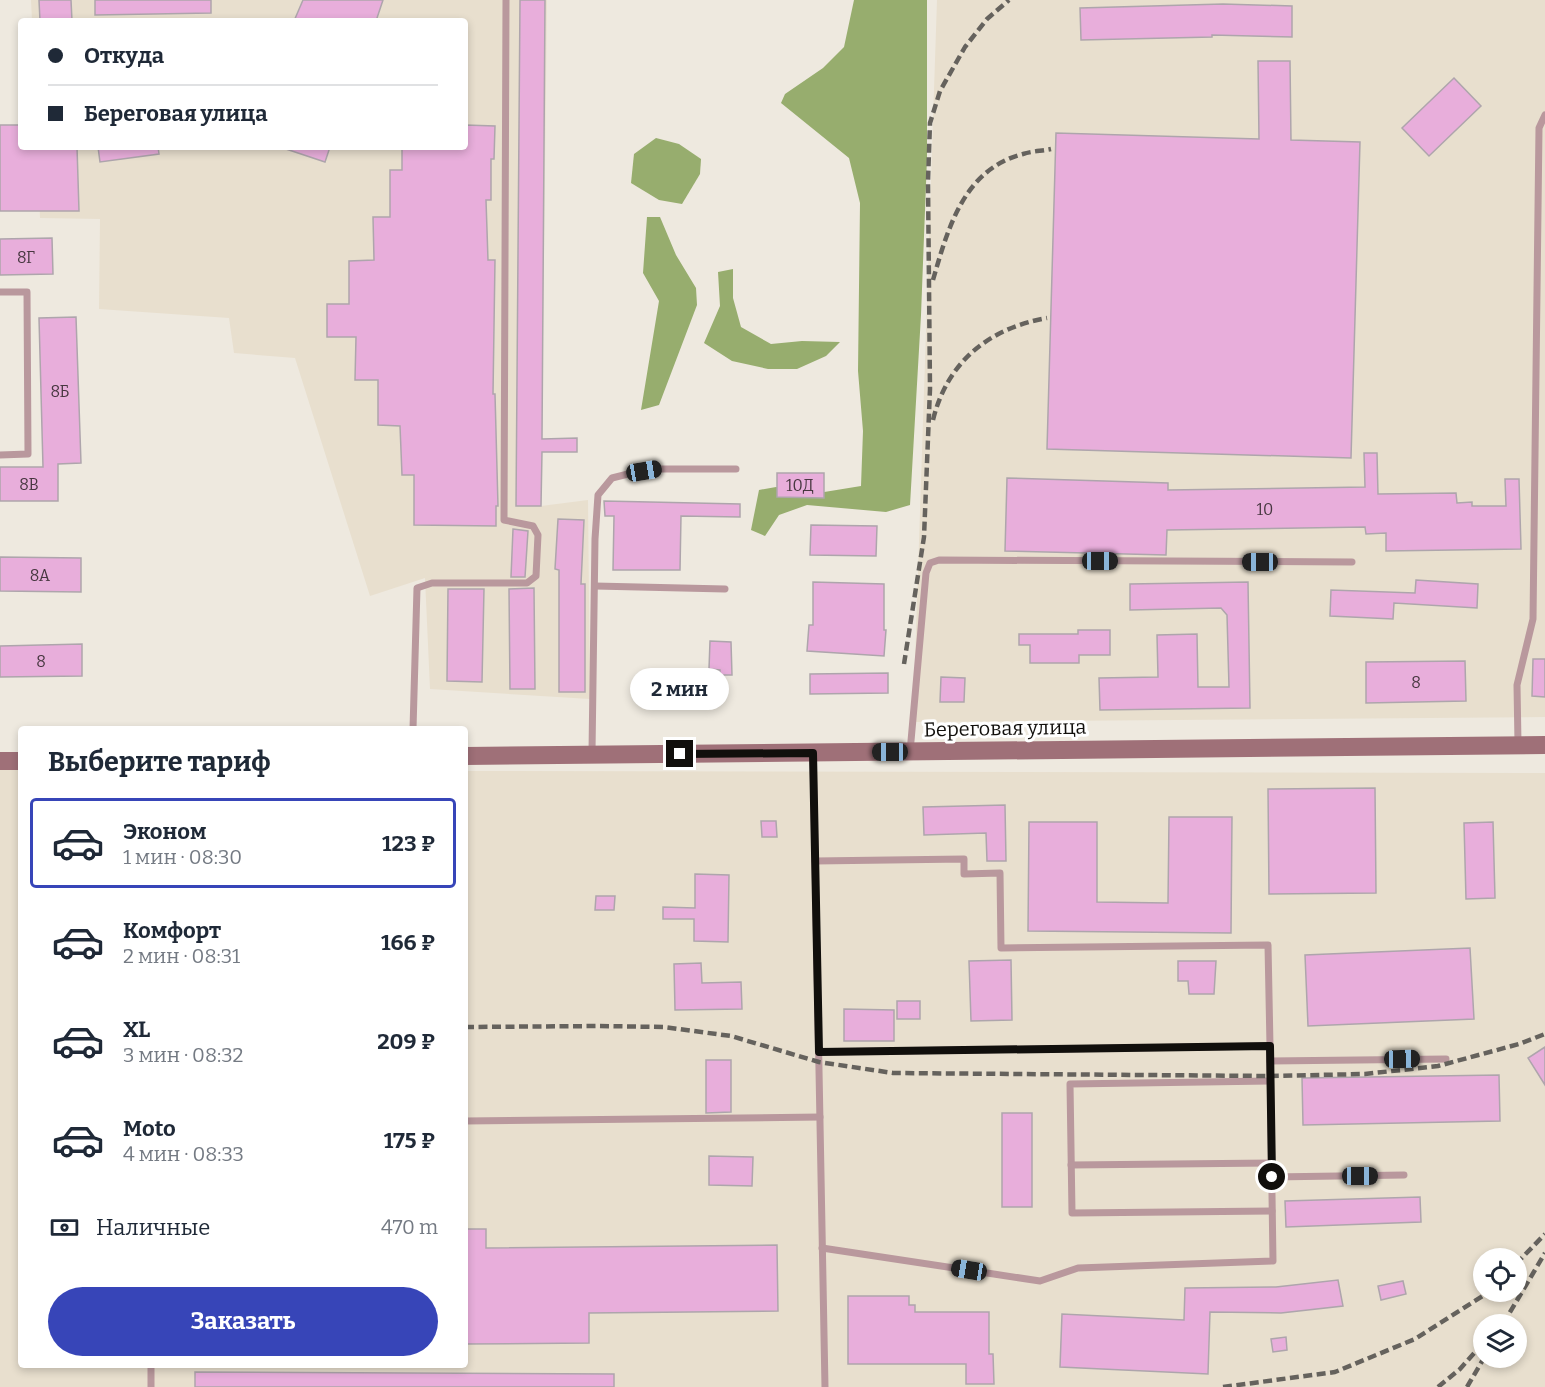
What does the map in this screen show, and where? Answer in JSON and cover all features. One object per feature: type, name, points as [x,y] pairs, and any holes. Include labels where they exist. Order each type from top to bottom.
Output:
[{"type":"street","name":"Береговая улица","points":[[468,756],[1545,745]]},
{"type":"street","points":[[0,761],[18,760]]},
{"type":"lane","points":[[413,726],[417,588],[432,583],[527,583],[536,576],[538,535],[533,526],[504,520],[506,0]]},
{"type":"lane","points":[[1518,746],[1517,685],[1533,619],[1539,128],[1545,115]]},
{"type":"lane","points":[[0,292],[27,292],[28,443],[28,454],[0,454]]},
{"type":"lane","points":[[592,755],[598,495],[612,478],[660,469],[736,469]]},
{"type":"lane","points":[[910,752],[926,573],[930,563],[939,560],[1352,562]]},
{"type":"lane","points":[[595,586],[725,589]]},
{"type":"lane","points":[[813,753],[825,1387]]},
{"type":"lane","points":[[815,861],[964,859],[964,874],[1000,873],[1001,948],[1268,945],[1270,1046],[1273,1261],[1078,1268],[1040,1281],[822,1248]]},
{"type":"lane","points":[[819,1052],[1270,1046]]},
{"type":"lane","points":[[1270,1061],[1446,1059]]},
{"type":"lane","points":[[1270,1081],[1070,1084],[1071,1165],[1072,1213],[1272,1211]]},
{"type":"lane","points":[[468,1121],[820,1117]]},
{"type":"lane","points":[[1071,1165],[1272,1162]]},
{"type":"lane","points":[[1272,1177],[1404,1176]]},
{"type":"lane","points":[[151,1368],[151,1387]]},
{"type":"shaded area","points":[[31,0],[547,0],[541,506],[588,500],[590,699],[430,689],[425,578],[370,596],[295,358],[234,353],[229,318],[99,309],[100,219],[40,218],[37,150],[468,150],[468,18],[32,18]]},
{"type":"shaded area","points":[[937,0],[1545,0],[1545,717],[913,722]]},
{"type":"shaded area","points":[[0,770],[18,770],[18,1368],[468,1368],[468,771],[1545,773],[1545,1387],[0,1387]]},
{"type":"green space","points":[[854,0],[927,0],[927,158],[910,505],[886,512],[807,505],[779,515],[765,536],[751,530],[759,490],[776,487],[812,494],[861,486],[863,431],[858,371],[860,203],[849,158],[781,103],[785,94],[823,68],[844,47]]},
{"type":"green space","points":[[656,138],[679,144],[701,159],[700,174],[682,204],[659,200],[631,183],[634,154]]},
{"type":"green space","points":[[647,217],[660,217],[676,255],[696,288],[697,305],[659,405],[641,410],[659,301],[643,273]]},
{"type":"green space","points":[[733,269],[733,298],[741,327],[771,344],[802,341],[840,342],[826,356],[797,369],[768,369],[732,361],[704,343],[720,306],[718,272]]},
{"type":"building","points":[[39,0],[71,0],[72,18],[40,18]]},
{"type":"building","points":[[95,0],[211,0],[211,13],[95,15]]},
{"type":"building","points":[[303,0],[383,0],[377,18],[295,18]]},
{"type":"building","points":[[520,0],[545,0],[542,439],[577,438],[577,452],[542,452],[541,506],[516,506]]},
{"type":"building","points":[[1223,4],[1292,6],[1292,37],[1212,35],[1212,37],[1081,40],[1080,8]]},
{"type":"building","points":[[1258,61],[1290,61],[1291,140],[1360,142],[1351,458],[1047,449],[1056,133],[1259,139]]},
{"type":"building","points":[[1454,78],[1481,106],[1429,156],[1402,128]]},
{"type":"building","points":[[0,125],[18,125],[18,150],[77,150],[79,211],[0,211]]},
{"type":"building","points":[[468,125],[495,126],[494,159],[491,159],[491,200],[486,200],[488,260],[495,260],[493,394],[495,394],[498,506],[496,506],[496,526],[414,525],[414,475],[402,475],[400,426],[378,425],[378,380],[355,380],[356,337],[327,337],[327,304],[349,304],[349,261],[374,260],[373,217],[390,217],[390,170],[402,170],[402,150],[468,150]]},
{"type":"building","points":[[98,150],[158,150],[159,154],[100,162]]},
{"type":"building","points":[[289,150],[329,150],[325,162]]},
{"type":"building","points":[[52,238],[53,274],[0,275],[0,239]]},
{"type":"building","points":[[76,317],[81,463],[58,464],[58,501],[0,501],[0,467],[43,467],[39,318]]},
{"type":"building","points":[[1364,453],[1377,453],[1378,494],[1456,493],[1457,503],[1472,502],[1472,506],[1506,506],[1505,479],[1519,479],[1521,549],[1386,551],[1386,533],[1366,534],[1365,527],[1167,530],[1166,555],[1005,551],[1007,478],[1168,483],[1168,490],[1365,487]]},
{"type":"building","points":[[777,473],[824,473],[824,498],[777,497]]},
{"type":"building","points":[[604,501],[740,504],[740,517],[681,516],[680,570],[613,570],[614,516],[605,516]]},
{"type":"building","points":[[558,519],[584,520],[581,584],[585,584],[585,692],[559,692],[559,570],[555,569]]},
{"type":"building","points":[[811,525],[877,526],[876,556],[810,555]]},
{"type":"building","points":[[513,529],[528,531],[525,577],[511,577]]},
{"type":"building","points":[[0,557],[81,558],[81,592],[0,591]]},
{"type":"building","points":[[1416,580],[1478,584],[1477,608],[1394,603],[1393,619],[1330,616],[1331,590],[1415,593]]},
{"type":"building","points":[[813,582],[884,584],[884,630],[886,630],[884,656],[807,651],[809,625],[813,625]]},
{"type":"building","points":[[1248,582],[1250,708],[1100,710],[1099,678],[1158,677],[1157,635],[1197,634],[1198,687],[1229,687],[1227,615],[1221,608],[1130,610],[1130,584]]},
{"type":"building","points":[[534,588],[535,689],[510,689],[509,589]]},
{"type":"building","points":[[448,589],[484,589],[482,682],[447,681]]},
{"type":"building","points":[[1078,630],[1110,630],[1110,655],[1079,655],[1079,663],[1030,663],[1030,645],[1019,645],[1019,634],[1078,634]]},
{"type":"building","points":[[710,641],[731,642],[732,675],[720,675],[720,670],[709,669]]},
{"type":"building","points":[[82,644],[82,676],[0,677],[0,646]]},
{"type":"building","points":[[1533,659],[1545,659],[1545,697],[1532,696]]},
{"type":"building","points":[[1465,661],[1466,701],[1366,703],[1366,662]]},
{"type":"building","points":[[888,673],[888,693],[810,694],[810,674]]},
{"type":"building","points":[[941,677],[965,678],[964,702],[940,702]]},
{"type":"building","points":[[1375,788],[1376,893],[1269,894],[1268,789]]},
{"type":"building","points":[[1005,805],[1006,861],[987,861],[986,833],[924,835],[923,807]]},
{"type":"building","points":[[1169,817],[1232,817],[1231,933],[1028,931],[1029,822],[1097,822],[1097,902],[1168,903]]},
{"type":"building","points":[[761,821],[776,821],[777,837],[762,837]]},
{"type":"building","points":[[1493,822],[1495,898],[1466,899],[1464,823]]},
{"type":"building","points":[[695,874],[729,875],[728,942],[694,941],[694,919],[663,919],[663,907],[695,908]]},
{"type":"building","points":[[596,896],[615,896],[614,910],[595,910]]},
{"type":"building","points":[[1470,948],[1474,1019],[1308,1026],[1305,955]]},
{"type":"building","points":[[1011,960],[1012,1020],[971,1021],[969,961]]},
{"type":"building","points":[[1178,961],[1216,961],[1214,994],[1189,994],[1188,981],[1178,981]]},
{"type":"building","points":[[701,963],[702,983],[741,982],[742,1009],[675,1010],[674,964]]},
{"type":"building","points":[[897,1001],[920,1001],[920,1019],[897,1019]]},
{"type":"building","points":[[844,1009],[894,1010],[894,1041],[844,1041]]},
{"type":"building","points":[[1545,1047],[1545,1085],[1528,1058]]},
{"type":"building","points":[[706,1060],[731,1060],[731,1112],[706,1113]]},
{"type":"building","points":[[1499,1075],[1500,1121],[1303,1125],[1302,1078]]},
{"type":"building","points":[[1002,1113],[1032,1113],[1032,1207],[1002,1207]]},
{"type":"building","points":[[709,1156],[753,1157],[752,1186],[709,1185]]},
{"type":"building","points":[[1420,1197],[1421,1222],[1286,1227],[1285,1201]]},
{"type":"building","points":[[468,1229],[486,1229],[486,1248],[777,1245],[778,1311],[589,1313],[589,1343],[468,1344]]},
{"type":"building","points":[[1338,1280],[1343,1306],[1281,1313],[1210,1312],[1208,1374],[1060,1367],[1062,1314],[1184,1320],[1185,1288],[1276,1287]]},
{"type":"building","points":[[1403,1281],[1406,1294],[1381,1300],[1378,1286]]},
{"type":"building","points":[[848,1296],[909,1296],[909,1305],[915,1305],[915,1312],[989,1312],[989,1354],[993,1354],[994,1384],[966,1384],[966,1364],[848,1364]]},
{"type":"building","points":[[1286,1337],[1287,1350],[1273,1352],[1271,1339]]},
{"type":"building","points":[[195,1372],[614,1374],[614,1387],[195,1387]]},
{"type":"railway","points":[[904,664],[924,537],[930,389],[928,181],[930,123],[940,91],[965,47],[987,19],[1009,0]]},
{"type":"railway","points":[[933,280],[953,221],[973,187],[986,173],[1003,162],[1026,153],[1051,149]]},
{"type":"railway","points":[[933,420],[949,381],[974,351],[989,339],[1007,330],[1047,318]]},
{"type":"railway","points":[[468,1027],[664,1027],[731,1036],[819,1062],[893,1073],[1270,1076],[1365,1074],[1438,1066],[1519,1044],[1545,1034]]},
{"type":"railway","points":[[1527,1253],[1545,1234]]},
{"type":"railway","points":[[1509,1314],[1545,1253]]},
{"type":"railway","points":[[1223,1387],[1335,1372],[1415,1339],[1473,1302]]},
{"type":"railway","points":[[1438,1387],[1460,1369],[1473,1354]]},
{"type":"railway","points":[[1467,1387],[1478,1368]]},
{"type":"route","points":[[680,754],[813,753],[819,1052],[1270,1046],[1272,1177]]}]
